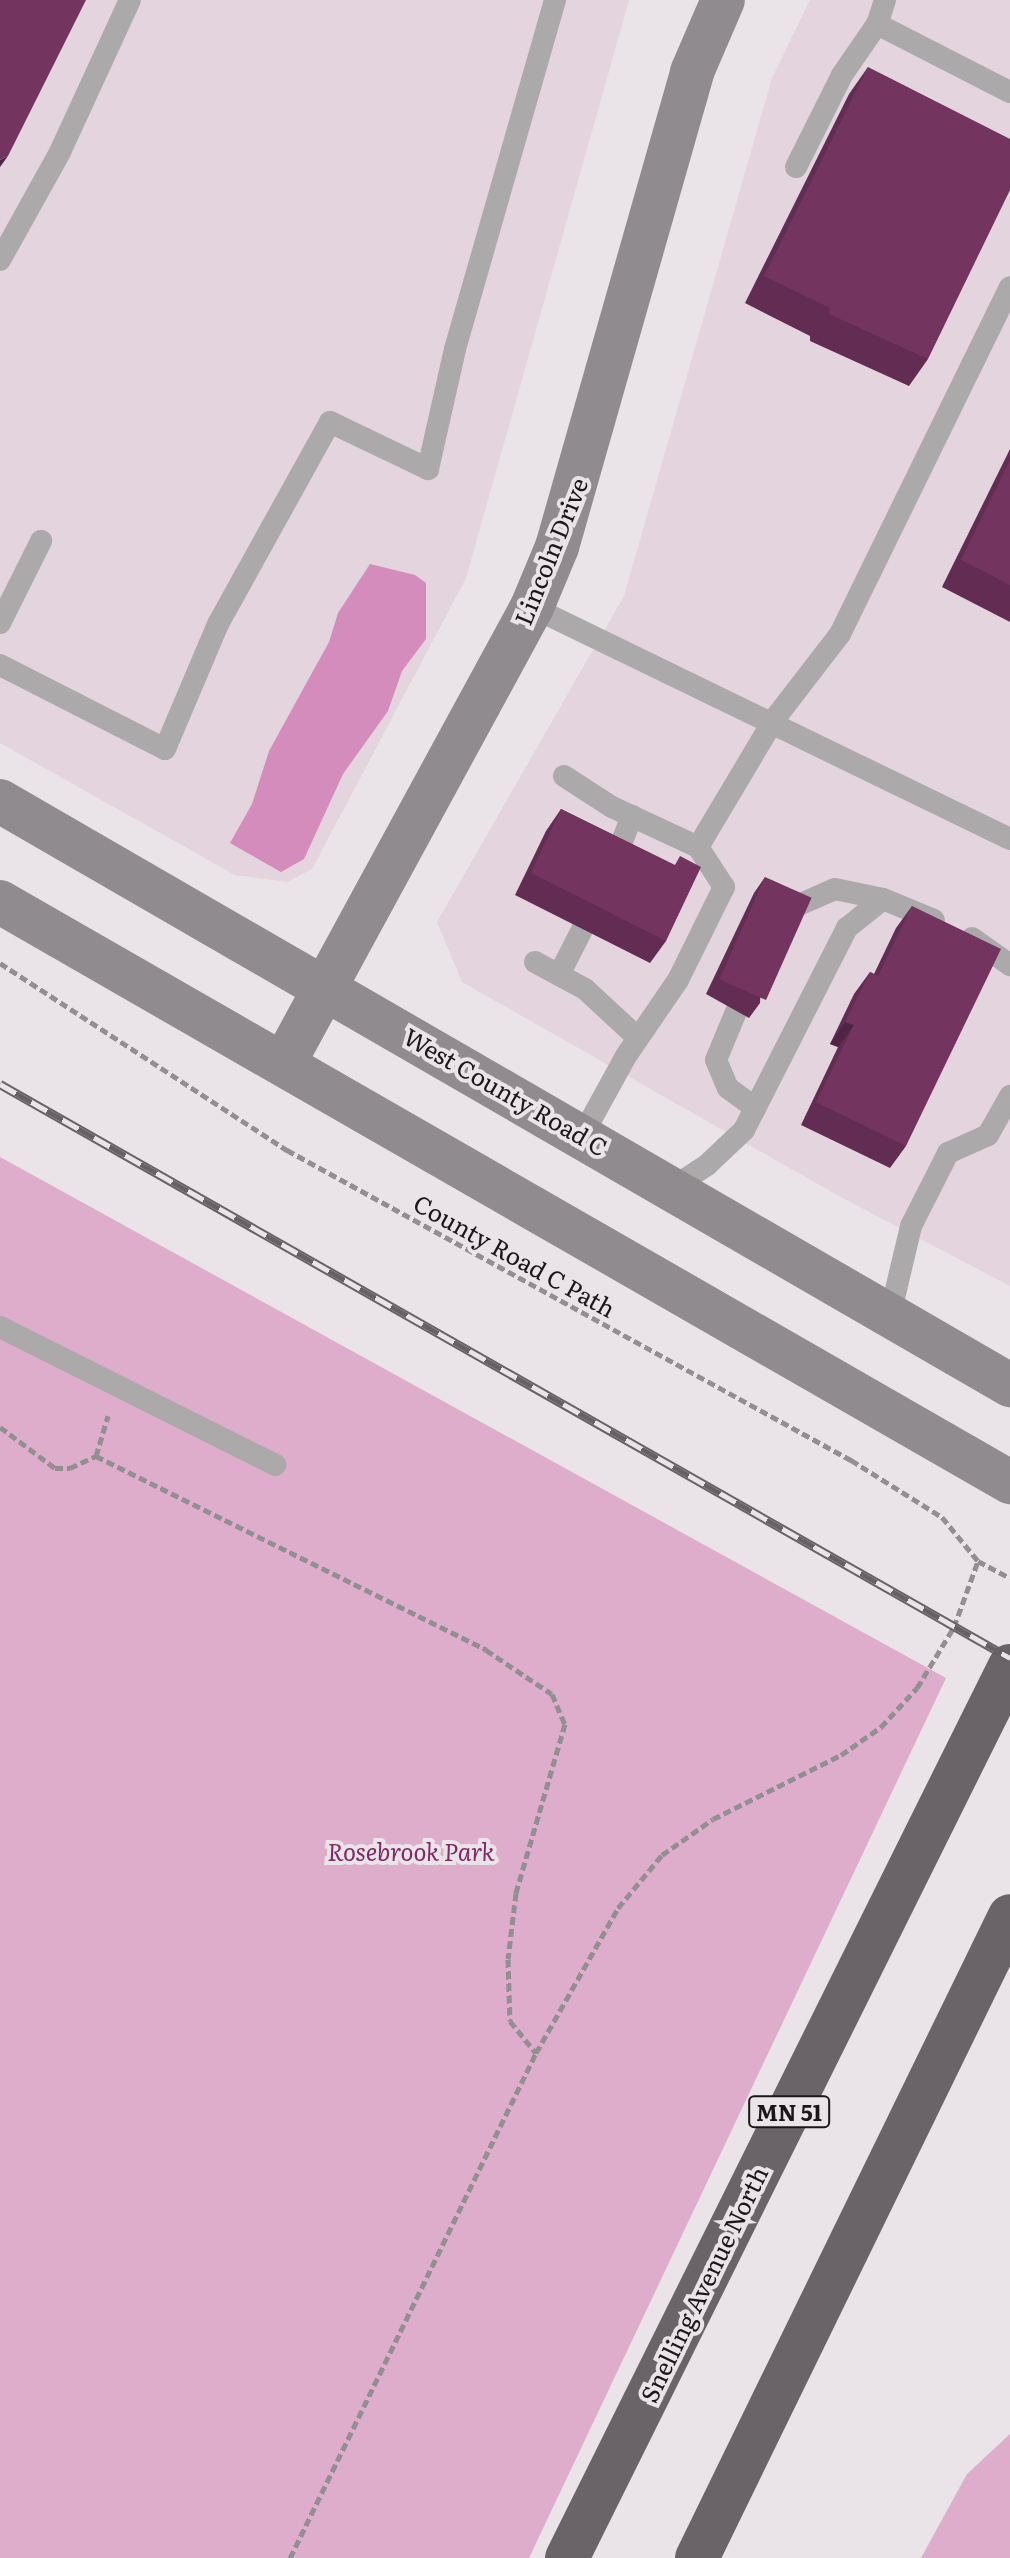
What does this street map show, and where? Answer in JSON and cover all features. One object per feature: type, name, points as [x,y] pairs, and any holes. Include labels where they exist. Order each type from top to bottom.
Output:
[{"type":"highway","name":"Snelling Avenue North","points":[[567,2558],[1010,1666]]},
{"type":"highway","points":[[697,2558],[1010,1916]]},
{"type":"main road","name":"Lincoln Drive","points":[[284,1063],[328,988],[532,607],[577,489],[692,72],[723,0]]},
{"type":"main road","name":"West County Road C","points":[[0,801],[1010,1385]]},
{"type":"main road","points":[[0,902],[1010,1482]]},
{"type":"lane","points":[[0,260],[60,152],[130,0]]},
{"type":"lane","points":[[0,665],[165,749],[218,624],[330,422],[428,469],[455,349],[555,0]]},
{"type":"lane","points":[[796,167],[842,75],[877,24],[885,0]]},
{"type":"lane","points":[[877,24],[1010,92]]},
{"type":"lane","points":[[698,847],[773,721],[840,634],[1010,287]]},
{"type":"lane","points":[[0,623],[41,541]]},
{"type":"lane","points":[[532,607],[773,721],[1010,839]]},
{"type":"lane","points":[[564,776],[632,816],[698,847],[724,887],[678,980],[638,1038],[582,1136]]},
{"type":"lane","points":[[559,975],[632,816]]},
{"type":"lane","points":[[775,933],[788,907],[835,889],[883,899],[959,930],[1010,965]]},
{"type":"lane","points":[[672,1188],[707,1165],[744,1130],[847,928],[883,899]]},
{"type":"lane","points":[[756,1108],[728,1088],[716,1060],[734,1010],[761,959]]},
{"type":"lane","points":[[535,962],[585,989],[638,1038]]},
{"type":"lane","points":[[890,1315],[911,1226],[948,1153],[988,1135],[1010,1096]]},
{"type":"lane","points":[[0,1327],[275,1465]]},
{"type":"path","name":"County Road C Path","points":[[0,963],[287,1150],[851,1460],[942,1517],[978,1561],[1010,1578]]},
{"type":"path","points":[[96,1456],[117,1386]]},
{"type":"path","points":[[0,1427],[55,1468],[96,1456],[486,1650],[552,1694],[565,1724],[516,1893],[508,1959],[510,2021],[536,2053]]},
{"type":"path","points":[[290,2558],[536,2053],[618,1908],[662,1855],[713,1819],[841,1755],[881,1727],[917,1688],[954,1627],[978,1561]]},
{"type":"shaded area","points":[[0,0],[629,0],[466,578],[312,869],[287,882],[235,875],[0,743]]},
{"type":"shaded area","points":[[810,0],[1010,0],[1010,1286],[839,1196],[462,982],[437,922],[624,596],[772,78]]},
{"type":"shaded area","points":[[370,564],[415,575],[426,583],[426,639],[402,671],[388,711],[343,774],[304,859],[281,872],[230,843],[252,804],[269,751],[329,642],[338,613]]},
{"type":"green space","name":"Rosebrook Park","points":[[0,1157],[946,1678],[529,2558],[0,2558]]},
{"type":"green space","points":[[1010,2434],[1010,2558],[921,2558],[967,2474]]},
{"type":"building","points":[[0,0],[86,0],[8,156],[0,160]]},
{"type":"building","points":[[868,67],[1010,139],[1010,190],[928,359],[829,314],[830,308],[764,276]]},
{"type":"building","points":[[1010,460],[1010,585],[961,560]]},
{"type":"building","points":[[561,809],[675,865],[680,856],[701,867],[666,941],[531,873]]},
{"type":"building","points":[[765,877],[812,898],[766,1000],[719,979]]},
{"type":"building","points":[[912,906],[1001,949],[906,1146],[816,1102],[854,1025],[845,1022],[870,972],[878,976]]},
{"type":"railway","points":[[0,1084],[1010,1658]]}]
